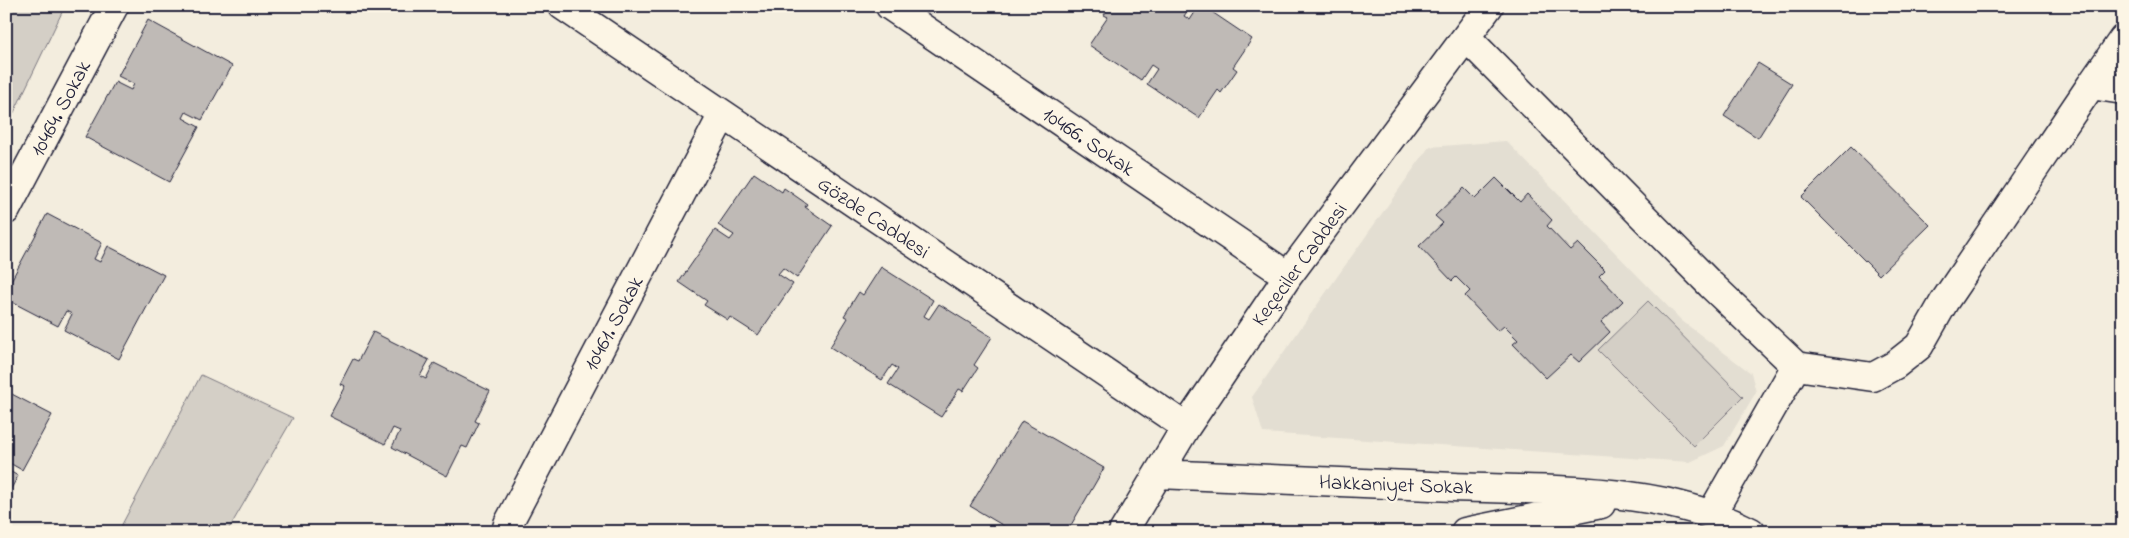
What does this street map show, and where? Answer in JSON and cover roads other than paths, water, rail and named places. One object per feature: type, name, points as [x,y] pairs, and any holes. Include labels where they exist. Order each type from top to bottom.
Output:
[{"type":"street","name":"10464. Sokak","points":[[6,210],[114,6]]},
{"type":"street","name":"Gözde Caddesi","points":[[563,6],[722,116],[1186,427]]},
{"type":"street","name":"10466. Sokak","points":[[890,6],[1288,276]]},
{"type":"street","name":"Keçeciler Caddesi","points":[[1123,532],[1186,427],[1288,276],[1490,6]]},
{"type":"street","points":[[1467,38],[1711,285],[1796,366],[1873,377],[1895,365],[1918,346],[1944,302],[2123,39]]},
{"type":"street","points":[[2091,85],[2123,90]]},
{"type":"street","name":"10461. Sokak","points":[[506,532],[508,524],[722,116]]},
{"type":"street","points":[[1712,513],[1796,366]]},
{"type":"street","name":"Hakkaniyet Sokak","points":[[1158,474],[1588,493],[1681,504],[1712,513],[1751,532]]},
{"type":"street","name":"Hakkaniyet Sokak","points":[[1465,532],[1634,498]]}]
